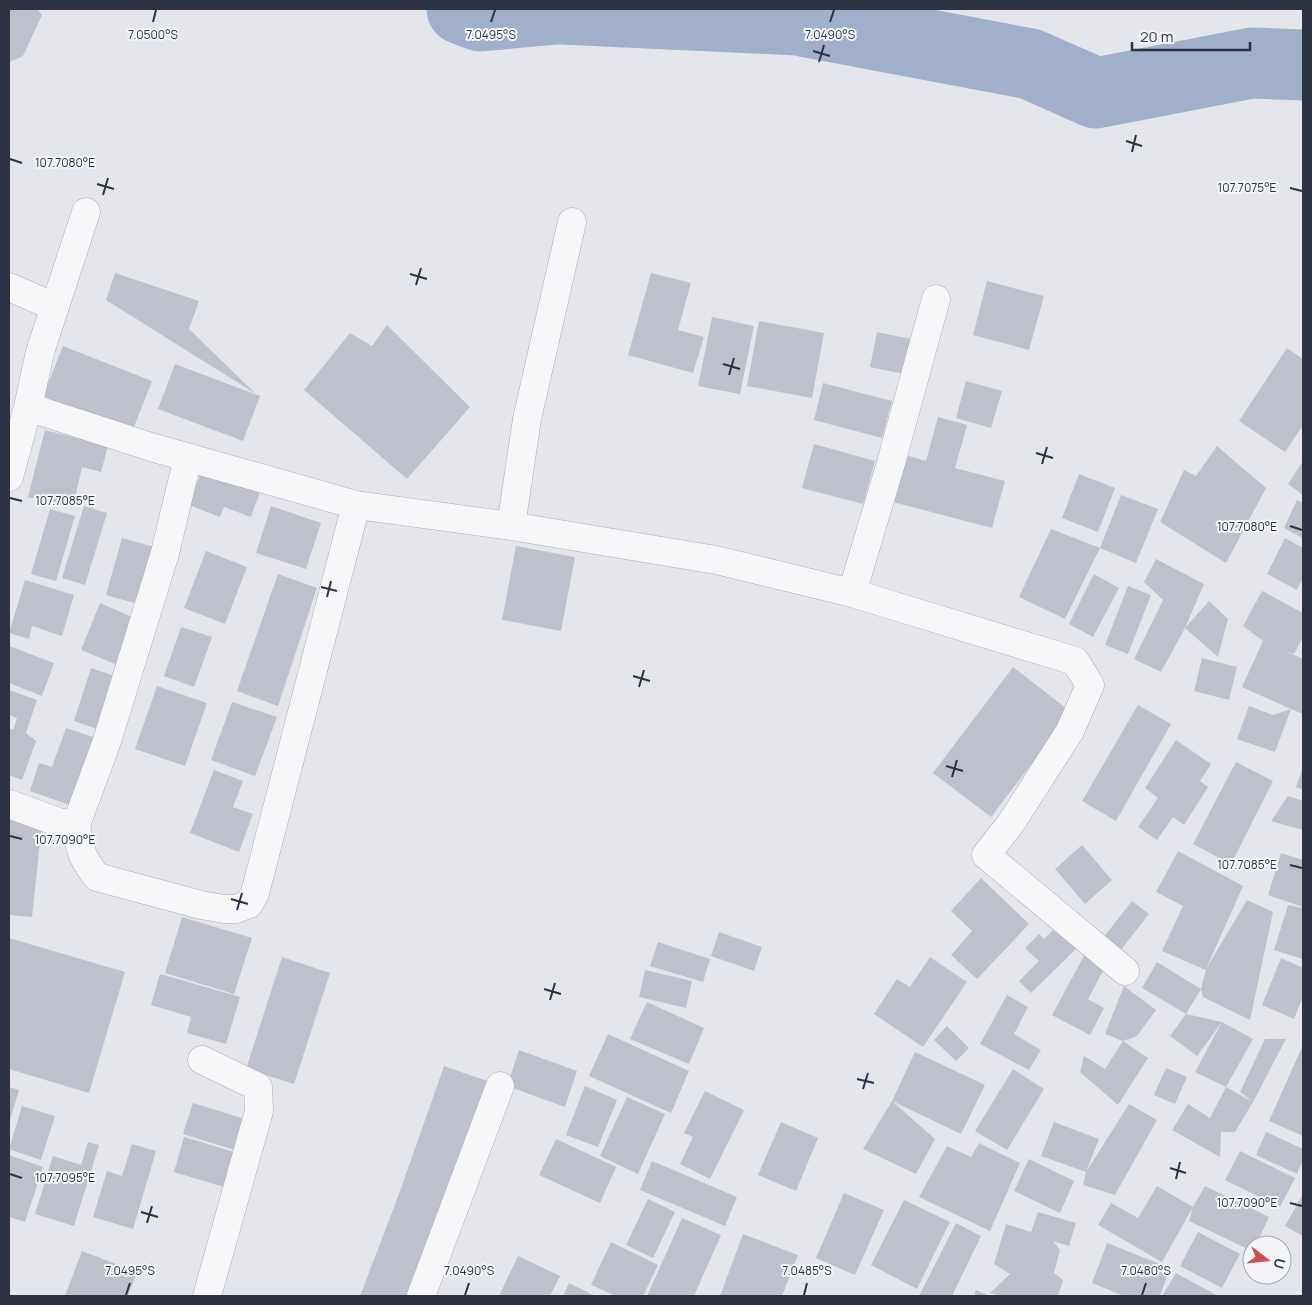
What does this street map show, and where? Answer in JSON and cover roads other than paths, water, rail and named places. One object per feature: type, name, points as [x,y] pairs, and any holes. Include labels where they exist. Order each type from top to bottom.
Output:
[{"type":"street","points":[[9,477],[28,407],[40,352],[86,212]]},
{"type":"street","points":[[512,526],[527,419],[572,222]]},
{"type":"street","points":[[9,287],[55,307]]},
{"type":"street","points":[[852,594],[891,463],[936,299]]},
{"type":"street","points":[[28,407],[151,447],[356,505],[512,526],[716,560],[852,594],[1075,661],[1090,685],[1070,731],[1012,823],[986,855],[1125,971]]},
{"type":"street","points":[[188,457],[165,553],[106,741],[76,825],[80,851],[87,865],[97,877],[201,906],[224,910],[236,909],[249,904],[255,893],[356,505]]},
{"type":"street","points":[[9,804],[58,822],[76,825]]},
{"type":"street","points":[[202,1060],[258,1087],[259,1111],[207,1296]]},
{"type":"street","points":[[421,1296],[500,1086]]},
{"type":"waterway","points":[[462,9],[480,16],[557,9]]},
{"type":"waterway","points":[[562,9],[798,20],[1030,64],[1096,93],[1252,63],[1303,65]]}]
